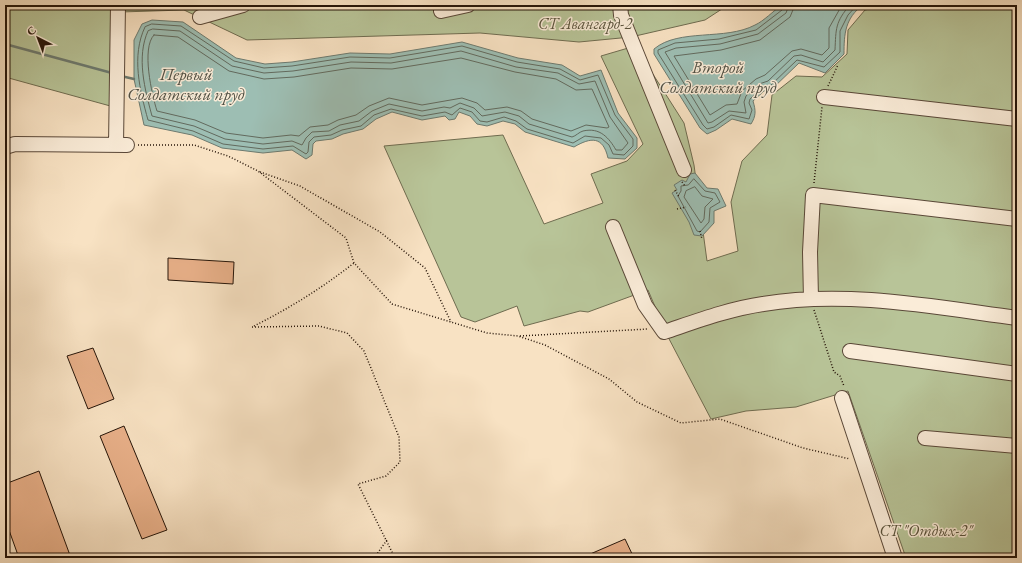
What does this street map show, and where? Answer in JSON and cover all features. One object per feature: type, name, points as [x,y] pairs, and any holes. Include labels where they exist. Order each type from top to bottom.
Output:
[{"type":"lane","points":[[5,147],[15,144],[122,145],[118,5]]},
{"type":"lane","points":[[200,17],[243,5]]},
{"type":"lane","points":[[441,11],[468,5]]},
{"type":"lane","points":[[620,5],[621,15],[683,175]]},
{"type":"lane","points":[[824,97],[1017,119]]},
{"type":"lane","points":[[810,299],[810,252],[813,195],[1017,219]]},
{"type":"lane","points":[[614,227],[646,305],[664,332],[733,310],[764,303],[810,299],[891,301],[1017,318]]},
{"type":"lane","points":[[850,351],[1017,374]]},
{"type":"lane","points":[[842,398],[895,558]]},
{"type":"lane","points":[[925,438],[1017,446]]},
{"type":"path","points":[[813,195],[824,97],[838,64]]},
{"type":"path","points":[[122,145],[194,145],[228,156],[258,171],[300,186],[380,232],[425,268],[451,322]]},
{"type":"path","points":[[258,171],[346,238],[354,263],[392,304],[487,333],[518,336],[644,328],[664,332]]},
{"type":"path","points":[[683,175],[685,186]]},
{"type":"path","points":[[675,190],[679,197]]},
{"type":"path","points":[[677,210],[686,207]]},
{"type":"path","points":[[700,231],[702,239]]},
{"type":"path","points":[[354,263],[325,286],[284,311],[252,327],[319,326],[347,333],[364,351],[399,437],[400,462],[386,476],[358,484],[395,558]]},
{"type":"path","points":[[810,299],[834,372],[840,376],[847,393],[842,398]]},
{"type":"path","points":[[518,336],[545,345],[602,376],[637,402],[680,423],[720,419],[803,448],[864,462]]},
{"type":"path","points":[[374,558],[387,540]]},
{"type":"green space","points":[[5,5],[116,5],[114,107],[5,77]]},
{"type":"green space","name":"СТ Авангард-2","points":[[120,5],[728,5],[705,20],[631,37],[579,42],[480,33],[247,40],[184,10],[120,12]]},
{"type":"green space","name":"СТ \"Отдых-2\"","points":[[888,5],[1017,5],[1017,558],[906,558],[848,391],[796,407],[746,411],[711,419],[667,335],[648,290],[588,312],[580,311],[524,326],[517,306],[475,322],[461,317],[384,146],[503,135],[544,224],[603,203],[591,174],[627,161],[643,144],[601,56],[635,46],[684,123],[694,165],[707,261],[738,251],[731,202],[742,161],[767,135],[772,95],[796,76],[822,77],[847,54],[848,30],[865,10]]},
{"type":"water","name":"Второй Солдатский пруд","points":[[782,5],[863,5],[852,15],[849,21],[845,33],[844,54],[825,73],[799,63],[772,89],[764,91],[753,101],[755,113],[751,124],[732,119],[716,130],[707,134],[700,128],[654,54],[654,49],[664,43],[689,36],[730,33],[743,30],[758,23]]},
{"type":"water","name":"Первый Солдатский пруд","points":[[152,20],[183,22],[236,58],[265,64],[292,62],[350,53],[390,54],[462,42],[518,58],[562,65],[580,76],[601,70],[618,113],[637,138],[637,148],[625,159],[608,158],[603,146],[596,140],[586,141],[574,147],[525,132],[515,124],[503,121],[487,126],[477,124],[470,116],[459,112],[455,119],[449,120],[445,116],[422,120],[392,112],[376,119],[363,129],[343,134],[332,139],[316,141],[313,144],[312,155],[306,159],[292,150],[263,153],[222,148],[192,135],[144,125],[134,79],[134,40],[142,24]]},
{"type":"water","points":[[695,173],[707,188],[718,189],[726,206],[714,211],[714,223],[702,236],[694,235],[689,222],[672,193],[677,190],[674,185],[682,180],[686,182],[690,174]]},
{"type":"building","points":[[168,258],[234,262],[233,284],[168,280]]},
{"type":"building","points":[[93,348],[114,399],[88,409],[67,356]]},
{"type":"building","points":[[124,426],[167,530],[142,539],[100,436]]},
{"type":"building","points":[[39,471],[71,558],[19,558],[5,519],[5,484]]},
{"type":"building","points":[[625,539],[634,558],[581,558]]},
{"type":"waterway","points":[[5,44],[112,73]]},
{"type":"waterway","points":[[121,76],[134,79]]}]
